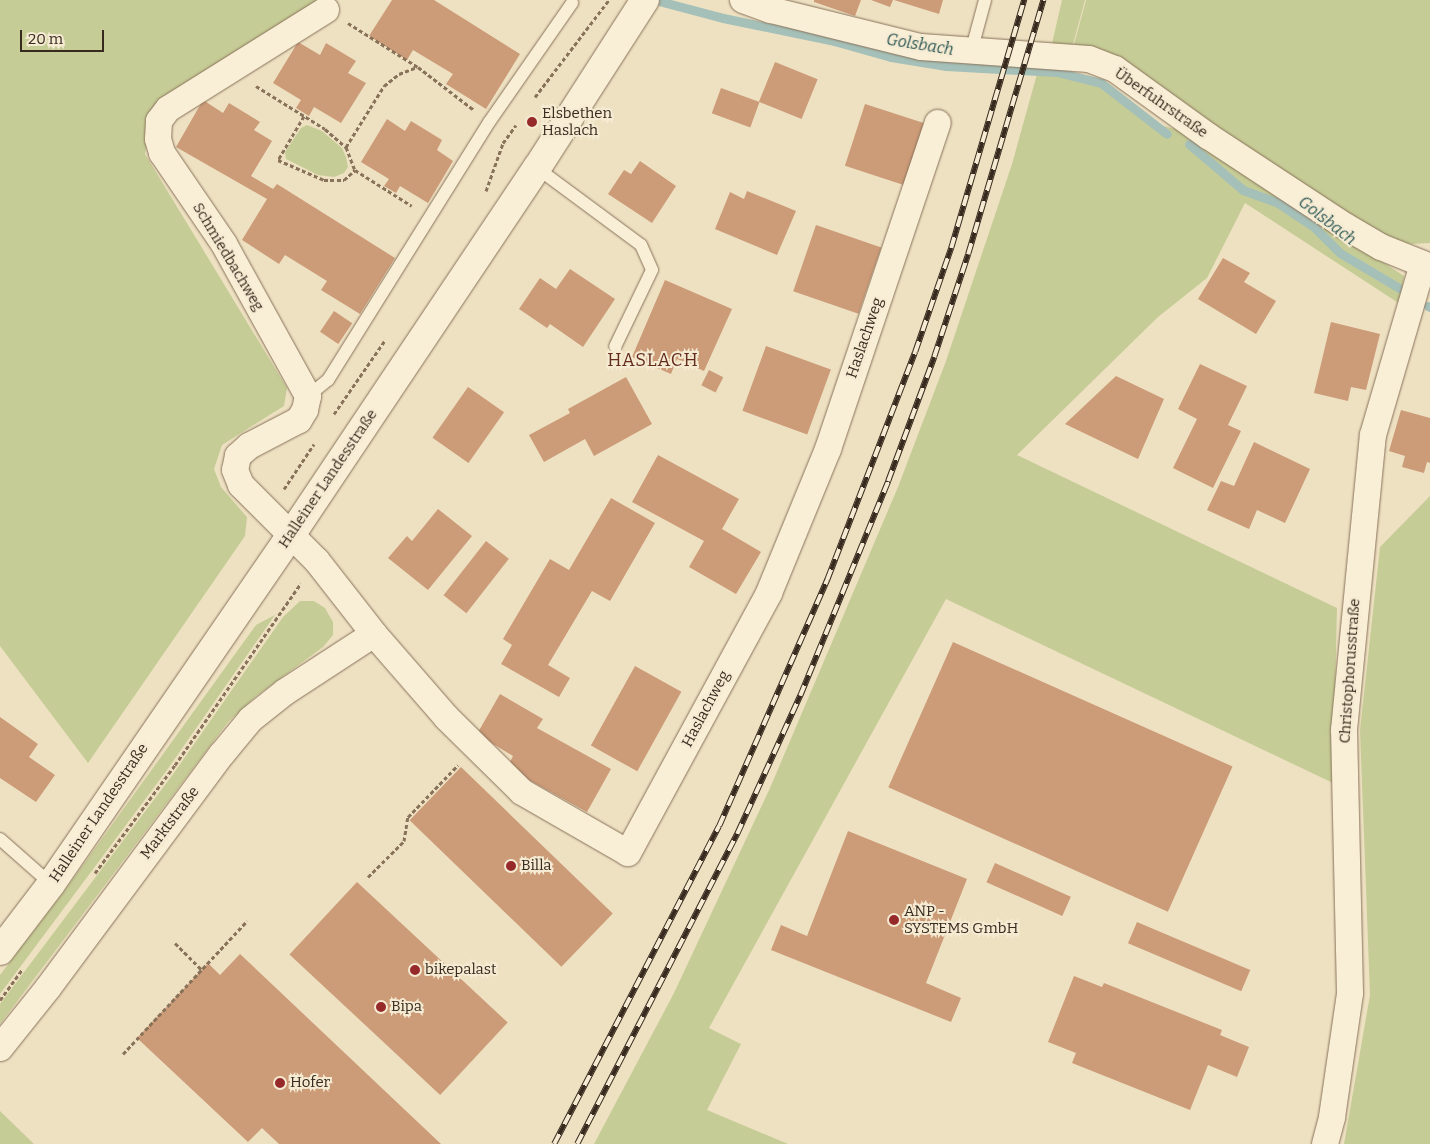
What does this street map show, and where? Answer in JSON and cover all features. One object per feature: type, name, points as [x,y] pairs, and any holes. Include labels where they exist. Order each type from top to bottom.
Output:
[{"type":"main road","name":"Halleiner Landesstraße","points":[[0,951],[51,884],[291,535],[537,168],[640,7]]},
{"type":"street","name":"Überfuhrstraße","points":[[743,0],[771,10],[921,47],[1089,59],[1115,69],[1208,136],[1345,226],[1381,247],[1427,262]]},
{"type":"street","name":"Schmiedbachweg","points":[[308,396],[224,244],[162,153],[158,139],[159,121],[168,109],[326,10]]},
{"type":"street","name":"Haslachweg","points":[[291,535],[317,561],[374,634],[448,718],[522,792],[628,853],[769,593],[828,449],[938,123]]},
{"type":"street","name":"Christophorusstraße","points":[[1325,1144],[1332,1117],[1350,993],[1344,730],[1372,445],[1427,262]]},
{"type":"street","points":[[291,535],[241,485],[235,470],[238,456],[249,446],[298,420],[305,410],[308,396]]},
{"type":"street","name":"Marktstraße","points":[[0,1048],[54,980],[222,754],[252,718],[285,692],[374,634]]},
{"type":"lane","points":[[971,52],[985,0]]},
{"type":"lane","points":[[308,396],[328,380],[490,121],[572,3]]},
{"type":"lane","points":[[537,168],[641,246],[652,270],[615,347]]},
{"type":"lane","points":[[0,839],[51,884]]},
{"type":"path","points":[[530,103],[609,0]]},
{"type":"path","points":[[326,10],[418,67],[490,121]]},
{"type":"path","points":[[346,147],[384,86],[399,74],[418,67]]},
{"type":"path","points":[[230,69],[304,116],[346,147],[355,170],[429,216]]},
{"type":"path","points":[[304,116],[278,160],[324,180],[344,180],[355,170]]},
{"type":"path","points":[[484,196],[503,143],[519,119]]},
{"type":"path","points":[[330,421],[390,333]]},
{"type":"path","points":[[269,513],[319,436]]},
{"type":"path","points":[[91,879],[175,765],[317,561]]},
{"type":"path","points":[[368,876],[404,841],[408,818],[476,747]]},
{"type":"path","points":[[123,1054],[248,921]]},
{"type":"path","points":[[174,943],[202,970]]},
{"type":"path","points":[[0,1000],[24,969]]},
{"type":"green space","points":[[0,0],[321,0],[153,109],[145,154],[287,388],[284,406],[222,445],[214,469],[221,487],[247,517],[245,536],[88,763],[0,646]]},
{"type":"green space","points":[[1062,0],[1085,0],[1072,48],[1051,48]]},
{"type":"green space","points":[[1086,0],[1430,0],[1430,243],[1412,244],[1385,239],[1073,48]]},
{"type":"green space","points":[[1037,74],[1057,76],[1099,87],[1148,122],[1187,132],[1404,276],[1400,304],[1245,203],[1207,278],[1158,317],[1017,455],[1337,608],[1333,783],[946,599],[709,1028],[741,1044],[707,1110],[788,1144],[594,1144],[674,993],[770,788],[898,487],[946,361],[1012,164]]},
{"type":"green space","points":[[307,125],[322,131],[342,148],[348,167],[344,173],[334,177],[318,175],[286,159],[285,152],[301,128]]},
{"type":"green space","points":[[1430,496],[1430,1144],[1344,1144],[1370,995],[1360,730],[1380,547]]},
{"type":"green space","points":[[300,601],[314,601],[325,608],[333,622],[333,635],[323,647],[255,697],[228,722],[0,1024],[0,1004],[171,777],[283,617]]},
{"type":"green space","points":[[275,615],[167,770],[0,994],[0,975],[65,890],[256,625]]},
{"type":"green space","points":[[0,1111],[34,1144],[0,1144]]},
{"type":"building","points":[[392,0],[434,0],[520,54],[486,109],[446,84],[453,74],[413,50],[407,60],[369,36]]},
{"type":"building","points":[[814,0],[861,0],[855,16],[814,2]]},
{"type":"building","points":[[871,0],[893,0],[890,7]]},
{"type":"building","points":[[894,0],[943,0],[939,14]]},
{"type":"building","points":[[298,42],[320,55],[326,43],[356,61],[348,73],[366,83],[341,123],[314,107],[309,116],[296,108],[301,100],[273,83]]},
{"type":"building","points":[[775,62],[818,79],[802,119],[759,102]]},
{"type":"building","points":[[721,88],[760,102],[750,127],[712,113]]},
{"type":"building","points":[[203,100],[223,113],[229,103],[260,122],[254,130],[272,141],[251,176],[273,189],[277,184],[395,258],[360,314],[321,290],[327,281],[285,255],[279,264],[242,240],[267,199],[176,147]]},
{"type":"building","points":[[865,104],[927,124],[907,186],[845,166]]},
{"type":"building","points":[[387,119],[405,131],[411,121],[442,140],[437,150],[453,161],[428,203],[400,186],[396,193],[384,186],[389,179],[361,162]]},
{"type":"building","points":[[640,161],[676,186],[652,223],[608,194],[624,170],[631,174]]},
{"type":"building","points":[[747,191],[796,211],[777,255],[715,229],[730,192],[744,199]]},
{"type":"building","points":[[816,225],[881,247],[858,314],[793,291]]},
{"type":"building","points":[[1223,258],[1250,273],[1244,282],[1276,301],[1256,334],[1198,299]]},
{"type":"building","points":[[570,269],[615,299],[583,347],[550,324],[547,328],[519,309],[540,278],[556,289]]},
{"type":"building","points":[[665,280],[732,309],[704,371],[677,359],[671,374],[632,357]]},
{"type":"building","points":[[334,311],[352,323],[338,344],[320,332]]},
{"type":"building","points":[[1331,322],[1380,334],[1366,390],[1351,387],[1348,401],[1314,393]]},
{"type":"building","points":[[766,346],[831,370],[807,434],[742,411]]},
{"type":"building","points":[[1200,364],[1247,386],[1228,425],[1241,431],[1213,488],[1173,468],[1197,419],[1178,409]]},
{"type":"building","points":[[709,370],[723,377],[716,392],[701,385]]},
{"type":"building","points":[[1116,376],[1164,399],[1138,459],[1065,424]]},
{"type":"building","points":[[626,377],[652,424],[594,456],[585,439],[544,462],[529,435],[570,413],[568,409]]},
{"type":"building","points":[[468,387],[504,412],[468,463],[432,438]]},
{"type":"building","points":[[1401,410],[1430,418],[1430,463],[1427,462],[1424,473],[1402,467],[1405,456],[1389,451]]},
{"type":"building","points":[[1254,442],[1310,469],[1285,523],[1257,510],[1249,529],[1207,510],[1221,481],[1234,486]]},
{"type":"building","points":[[658,455],[739,499],[722,529],[761,552],[736,594],[689,567],[704,541],[632,502]]},
{"type":"building","points":[[611,498],[655,523],[610,601],[592,591],[548,665],[570,678],[559,697],[501,664],[512,645],[503,639],[550,559],[569,570]]},
{"type":"building","points":[[438,509],[472,536],[428,590],[388,558],[407,536],[412,541]]},
{"type":"building","points":[[486,541],[509,559],[466,613],[444,595]]},
{"type":"building","points":[[953,642],[1233,766],[1168,912],[888,787]]},
{"type":"building","points":[[635,666],[681,692],[637,771],[591,746]]},
{"type":"building","points":[[500,694],[543,719],[537,728],[611,769],[587,812],[507,768],[513,756],[477,734]]},
{"type":"building","points":[[0,717],[38,744],[29,757],[55,775],[36,802],[0,778]]},
{"type":"building","name":"Billa","points":[[461,767],[613,914],[561,967],[410,820]]},
{"type":"building","points":[[848,831],[967,879],[926,983],[961,998],[951,1022],[771,950],[781,925],[807,936]]},
{"type":"building","points":[[995,863],[1071,897],[1062,916],[986,882]]},
{"type":"building","points":[[357,882],[508,1022],[440,1095],[289,954]]},
{"type":"building","points":[[1137,922],[1250,970],[1241,991],[1128,943]]},
{"type":"building","name":"Hofer","points":[[240,954],[441,1144],[279,1144],[262,1128],[248,1142],[137,1038],[208,963],[220,975]]},
{"type":"building","points":[[1074,976],[1102,987],[1104,983],[1222,1030],[1220,1035],[1249,1047],[1237,1077],[1208,1065],[1190,1110],[1072,1063],[1076,1053],[1048,1042]]},
{"type":"waterway","name":"Golsbach","points":[[655,0],[723,18],[834,41],[891,57],[946,66],[1057,72],[1101,83],[1167,134]]},
{"type":"waterway","name":"Golsbach","points":[[1189,144],[1243,190],[1278,203],[1314,227],[1340,253],[1399,288]]},
{"type":"railway","points":[[554,1144],[719,826],[827,580],[915,352],[951,248],[1024,0]]},
{"type":"railway","points":[[577,1144],[737,834],[800,696],[888,481],[934,357],[968,254],[1043,0]]},
{"type":"place","name":"Elsbethen Haslach","points":[[532,122]]},
{"type":"place","name":"Billa","points":[[511,866]]},
{"type":"place","name":"ANP - SYSTEMS GmbH","points":[[894,920]]},
{"type":"place","name":"bikepalast","points":[[415,970]]},
{"type":"place","name":"Bipa","points":[[381,1007]]},
{"type":"place","name":"Hofer","points":[[280,1083]]},
{"type":"district","name":"HASLACH","points":[[653,360]]}]
